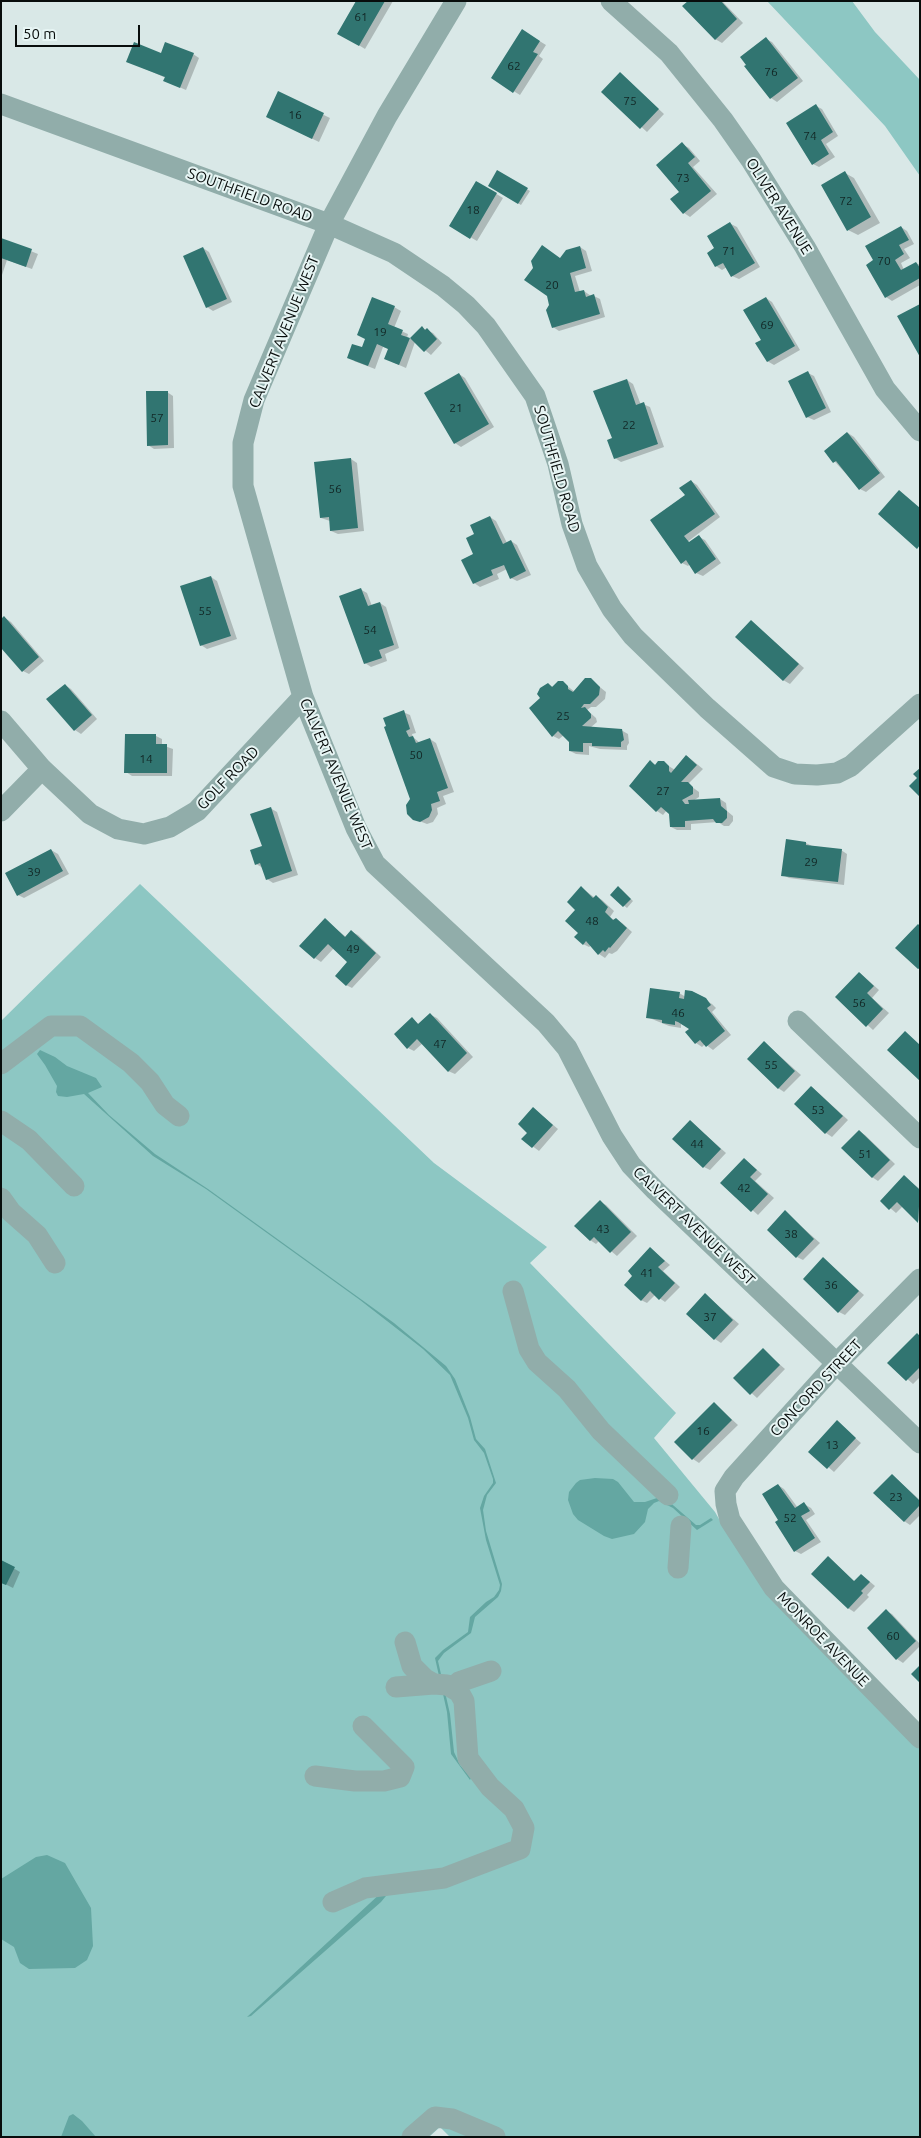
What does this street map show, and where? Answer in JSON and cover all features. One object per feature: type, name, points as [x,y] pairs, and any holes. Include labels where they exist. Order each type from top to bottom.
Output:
[{"type":"street","name":"CALVERT AVENUE WEST","points":[[456,1],[387,116],[329,224],[254,400],[243,443],[243,486],[304,697],[356,828],[374,864],[546,1023],[567,1048],[612,1136],[632,1165],[655,1190],[920,1443]]},
{"type":"street","name":"OLIVER AVENUE","points":[[611,1],[669,53],[723,120],[751,160],[805,247],[885,389],[920,431]]},
{"type":"street","name":"SOUTHFIELD ROAD","points":[[1,104],[329,224],[394,253],[443,286],[466,305],[486,326],[535,396],[554,448],[572,524],[587,566],[612,609],[633,636],[700,702],[774,767],[795,774],[817,775],[837,773],[851,766],[920,704]]},
{"type":"street","name":"GOLF ROAD","points":[[1,721],[42,769],[90,814],[118,829],[144,834],[170,827],[197,811],[304,697]]},
{"type":"street","points":[[1,811],[42,769]]},
{"type":"street","points":[[798,1021],[920,1138]]},
{"type":"street","points":[[1,1064],[51,1026],[80,1026],[131,1063],[150,1082],[165,1105],[179,1116]]},
{"type":"street","points":[[1,1121],[29,1140],[74,1186]]},
{"type":"street","points":[[1,1198],[11,1212],[38,1236],[55,1263]]},
{"type":"street","name":"CONCORD STREET","points":[[726,1504],[725,1492],[734,1477],[837,1363],[920,1278]]},
{"type":"street","points":[[513,1291],[529,1349],[536,1362],[567,1389],[601,1431],[668,1495]]},
{"type":"street","name":"MONROE AVENUE","points":[[726,1504],[730,1520],[784,1600],[920,1738]]},
{"type":"street","points":[[678,1568],[682,1526]]},
{"type":"street","points":[[332,1902],[365,1888],[444,1878],[520,1849],[524,1828],[514,1809],[490,1788],[468,1758],[464,1701],[459,1692],[425,1679],[412,1666],[405,1642]]},
{"type":"street","points":[[396,1687],[443,1686],[491,1671]]},
{"type":"street","points":[[315,1776],[355,1781],[384,1781],[400,1777],[404,1767],[362,1726]]},
{"type":"street","points":[[412,2137],[435,2117],[452,2119],[495,2137]]},
{"type":"shaded area","points":[[767,1],[852,1],[875,32],[920,80],[920,176],[885,126]]},
{"type":"shaded area","points":[[140,884],[434,1163],[547,1247],[530,1263],[676,1413],[654,1438],[715,1512],[723,1526],[920,1738],[920,2137],[450,2137],[440,2127],[429,2137],[1,2137],[1,1021]]},
{"type":"shaded area","points":[[40,1050],[55,1057],[67,1066],[96,1078],[102,1087],[88,1093],[109,1115],[155,1154],[208,1189],[394,1323],[446,1366],[455,1379],[470,1417],[476,1439],[485,1449],[496,1483],[487,1495],[483,1510],[486,1531],[502,1584],[498,1597],[475,1617],[471,1633],[444,1653],[438,1661],[450,1714],[454,1752],[460,1765],[471,1778],[470,1780],[451,1754],[447,1712],[435,1658],[468,1632],[470,1617],[494,1597],[500,1585],[486,1540],[480,1508],[484,1496],[493,1483],[493,1479],[484,1453],[474,1440],[468,1418],[450,1375],[423,1349],[360,1300],[206,1189],[153,1156],[84,1094],[67,1097],[58,1096],[56,1092],[57,1086],[37,1054]]},
{"type":"shaded area","points":[[595,1478],[613,1479],[618,1482],[634,1502],[645,1502],[657,1498],[666,1499],[696,1525],[700,1525],[711,1518],[713,1520],[697,1530],[673,1508],[659,1501],[648,1509],[645,1522],[634,1534],[612,1539],[578,1520],[573,1514],[568,1500],[569,1492],[576,1483],[580,1480]]},
{"type":"shaded area","points":[[47,1855],[65,1863],[91,1908],[93,1946],[87,1960],[75,1968],[29,1969],[20,1963],[14,1947],[1,1939],[1,1879],[36,1857]]},
{"type":"shaded area","points":[[383,1891],[390,1891],[381,1902],[251,2016],[247,2017]]},
{"type":"shaded area","points":[[73,2114],[96,2137],[61,2137],[69,2116]]},
{"type":"building","points":[[356,1],[385,1],[359,46],[337,34]]},
{"type":"building","points":[[688,1],[721,1],[737,19],[715,40],[682,6]]},
{"type":"building","points":[[522,29],[540,41],[533,52],[538,54],[513,93],[491,78]]},
{"type":"building","points":[[766,37],[798,78],[770,99],[744,66],[746,65],[740,57]]},
{"type":"building","points":[[134,42],[161,53],[165,42],[194,53],[180,88],[163,81],[165,77],[126,62]]},
{"type":"building","points":[[620,72],[659,109],[640,129],[601,92]]},
{"type":"building","points":[[278,91],[324,113],[312,139],[266,117]]},
{"type":"building","points":[[816,104],[833,132],[821,140],[829,154],[812,165],[786,123]]},
{"type":"building","points":[[682,142],[695,157],[688,163],[711,191],[683,214],[670,199],[679,192],[656,165]]},
{"type":"building","points":[[497,170],[528,188],[518,204],[488,186]]},
{"type":"building","points":[[845,171],[871,217],[847,231],[821,185]]},
{"type":"building","points":[[476,181],[497,193],[470,239],[449,226]]},
{"type":"building","points":[[730,222],[755,263],[731,277],[723,263],[715,267],[707,253],[714,248],[707,236]]},
{"type":"building","points":[[901,226],[909,240],[899,245],[904,254],[895,260],[901,270],[916,262],[920,268],[920,278],[885,298],[866,265],[873,260],[865,246]]},
{"type":"building","points":[[1,238],[32,249],[26,267],[1,258]]},
{"type":"building","points":[[542,245],[560,258],[566,250],[580,246],[586,268],[570,273],[575,292],[584,290],[586,297],[594,294],[600,314],[552,328],[546,310],[549,305],[547,296],[524,280],[533,268],[531,261]]},
{"type":"building","points":[[203,247],[227,299],[206,308],[183,256]]},
{"type":"building","points":[[372,297],[395,306],[388,324],[403,330],[401,335],[410,338],[399,365],[384,359],[388,349],[377,344],[368,366],[347,358],[352,344],[362,347],[365,339],[357,335]]},
{"type":"building","points":[[766,297],[795,346],[767,362],[755,343],[761,340],[743,310]]},
{"type":"building","points":[[920,304],[920,357],[897,316]]},
{"type":"building","points":[[422,326],[425,330],[427,328],[437,339],[424,352],[410,338]]},
{"type":"building","points":[[808,371],[826,408],[806,418],[788,381]]},
{"type":"building","points":[[459,373],[489,424],[454,444],[424,393]]},
{"type":"building","points":[[627,379],[636,405],[644,402],[658,444],[614,459],[607,440],[612,438],[593,391]]},
{"type":"building","points":[[146,391],[168,391],[168,445],[147,446]]},
{"type":"building","points":[[847,432],[880,473],[859,490],[836,461],[833,463],[824,451]]},
{"type":"building","points":[[351,458],[358,528],[330,531],[329,517],[320,518],[314,462]]},
{"type":"building","points":[[691,480],[715,514],[684,536],[689,542],[699,535],[716,559],[695,574],[686,560],[681,564],[650,520],[685,495],[679,488]]},
{"type":"building","points":[[899,490],[920,508],[920,545],[917,549],[878,514]]},
{"type":"building","points":[[490,516],[503,544],[511,540],[526,571],[510,579],[504,565],[491,570],[493,575],[473,584],[461,560],[473,554],[466,538],[474,534],[470,525]]},
{"type":"building","points":[[211,576],[231,636],[200,646],[180,586]]},
{"type":"building","points":[[361,588],[368,606],[380,602],[394,645],[379,650],[382,658],[364,664],[339,596]]},
{"type":"building","points":[[4,616],[39,657],[22,672],[1,648],[1,619]]},
{"type":"building","points":[[751,620],[799,664],[783,681],[735,637]]},
{"type":"building","points":[[585,678],[591,678],[600,687],[599,695],[590,704],[584,704],[581,708],[585,707],[591,714],[591,718],[582,726],[622,729],[624,740],[621,742],[621,747],[592,746],[592,743],[583,743],[583,752],[569,751],[569,742],[558,731],[552,737],[529,708],[540,698],[537,694],[540,688],[548,683],[552,687],[558,681],[563,681],[568,686],[568,689],[573,692]]},
{"type":"building","points":[[65,684],[92,715],[74,731],[46,699]]},
{"type":"building","points":[[404,710],[410,729],[406,731],[409,737],[413,736],[416,743],[430,738],[448,788],[437,792],[440,801],[431,804],[432,810],[429,817],[420,822],[413,820],[407,814],[406,805],[410,799],[384,727],[386,726],[383,718]]},
{"type":"building","points":[[125,734],[156,734],[156,744],[167,744],[167,773],[124,773]]},
{"type":"building","points":[[686,755],[697,765],[681,782],[688,782],[693,787],[693,794],[682,800],[685,804],[689,804],[688,800],[720,798],[721,806],[727,811],[727,818],[722,823],[716,823],[713,819],[685,821],[685,827],[670,827],[669,814],[661,807],[656,812],[629,786],[650,760],[655,765],[658,761],[664,761],[669,766],[671,773]]},
{"type":"building","points":[[920,768],[920,797],[909,786],[917,778],[913,774]]},
{"type":"building","points":[[271,807],[292,871],[266,880],[260,863],[255,865],[250,850],[262,846],[250,814]]},
{"type":"building","points":[[786,839],[806,842],[806,845],[842,849],[838,882],[781,876]]},
{"type":"building","points":[[51,849],[63,871],[17,896],[5,873]]},
{"type":"building","points":[[581,886],[593,898],[596,895],[608,907],[605,912],[613,920],[616,918],[627,928],[610,948],[605,952],[603,950],[598,955],[586,941],[583,945],[574,937],[578,933],[565,921],[575,910],[567,902]]},
{"type":"building","points":[[618,886],[631,899],[623,907],[610,895]]},
{"type":"building","points":[[325,918],[345,937],[351,930],[376,953],[346,986],[335,976],[347,962],[328,944],[314,959],[299,946]]},
{"type":"building","points":[[918,924],[920,926],[920,968],[918,969],[895,948]]},
{"type":"building","points":[[859,972],[874,986],[867,993],[883,1009],[866,1027],[835,997]]},
{"type":"building","points":[[650,988],[680,992],[679,998],[684,999],[685,990],[692,991],[706,998],[711,1005],[707,1008],[725,1031],[706,1047],[700,1040],[695,1044],[685,1032],[689,1029],[678,1022],[675,1021],[675,1025],[662,1023],[662,1020],[646,1018]]},
{"type":"building","points":[[430,1013],[467,1053],[448,1072],[417,1039],[407,1049],[394,1034],[412,1017],[418,1024]]},
{"type":"building","points":[[905,1031],[920,1045],[920,1081],[887,1050]]},
{"type":"building","points":[[764,1041],[795,1071],[778,1089],[747,1059]]},
{"type":"building","points":[[811,1086],[843,1116],[825,1134],[794,1104]]},
{"type":"building","points":[[533,1107],[553,1125],[532,1148],[521,1139],[527,1133],[518,1124]]},
{"type":"building","points":[[690,1120],[721,1149],[703,1168],[672,1139]]},
{"type":"building","points":[[859,1130],[890,1160],[872,1178],[841,1148]]},
{"type":"building","points":[[744,1158],[757,1170],[750,1177],[768,1194],[751,1212],[720,1183]]},
{"type":"building","points":[[904,1175],[920,1190],[918,1223],[897,1202],[889,1210],[880,1201]]},
{"type":"building","points":[[600,1200],[631,1232],[610,1253],[594,1237],[590,1241],[574,1226]]},
{"type":"building","points":[[785,1210],[814,1239],[796,1258],[767,1230]]},
{"type":"building","points":[[650,1247],[665,1261],[658,1267],[675,1283],[659,1300],[650,1291],[641,1301],[624,1285],[632,1276],[628,1271]]},
{"type":"building","points":[[823,1257],[859,1291],[838,1313],[803,1279]]},
{"type":"building","points":[[705,1293],[733,1320],[714,1340],[686,1314]]},
{"type":"building","points":[[917,1333],[920,1336],[920,1367],[906,1381],[887,1363]]},
{"type":"building","points":[[763,1348],[780,1365],[750,1395],[733,1378]]},
{"type":"building","points":[[714,1402],[732,1420],[692,1460],[674,1442]]},
{"type":"building","points":[[837,1420],[856,1438],[827,1469],[808,1452]]},
{"type":"building","points":[[892,1474],[920,1501],[920,1505],[904,1522],[873,1493]]},
{"type":"building","points":[[778,1484],[795,1508],[804,1502],[810,1511],[801,1516],[815,1538],[794,1552],[775,1522],[778,1520],[762,1494]]},
{"type":"building","points":[[828,1556],[854,1581],[861,1574],[870,1582],[861,1591],[863,1593],[848,1609],[811,1574]]},
{"type":"building","points":[[1,1560],[15,1567],[6,1585],[1,1583]]},
{"type":"building","points":[[886,1609],[916,1641],[896,1660],[867,1628]]},
{"type":"building","points":[[920,1665],[920,1683],[911,1674]]}]
